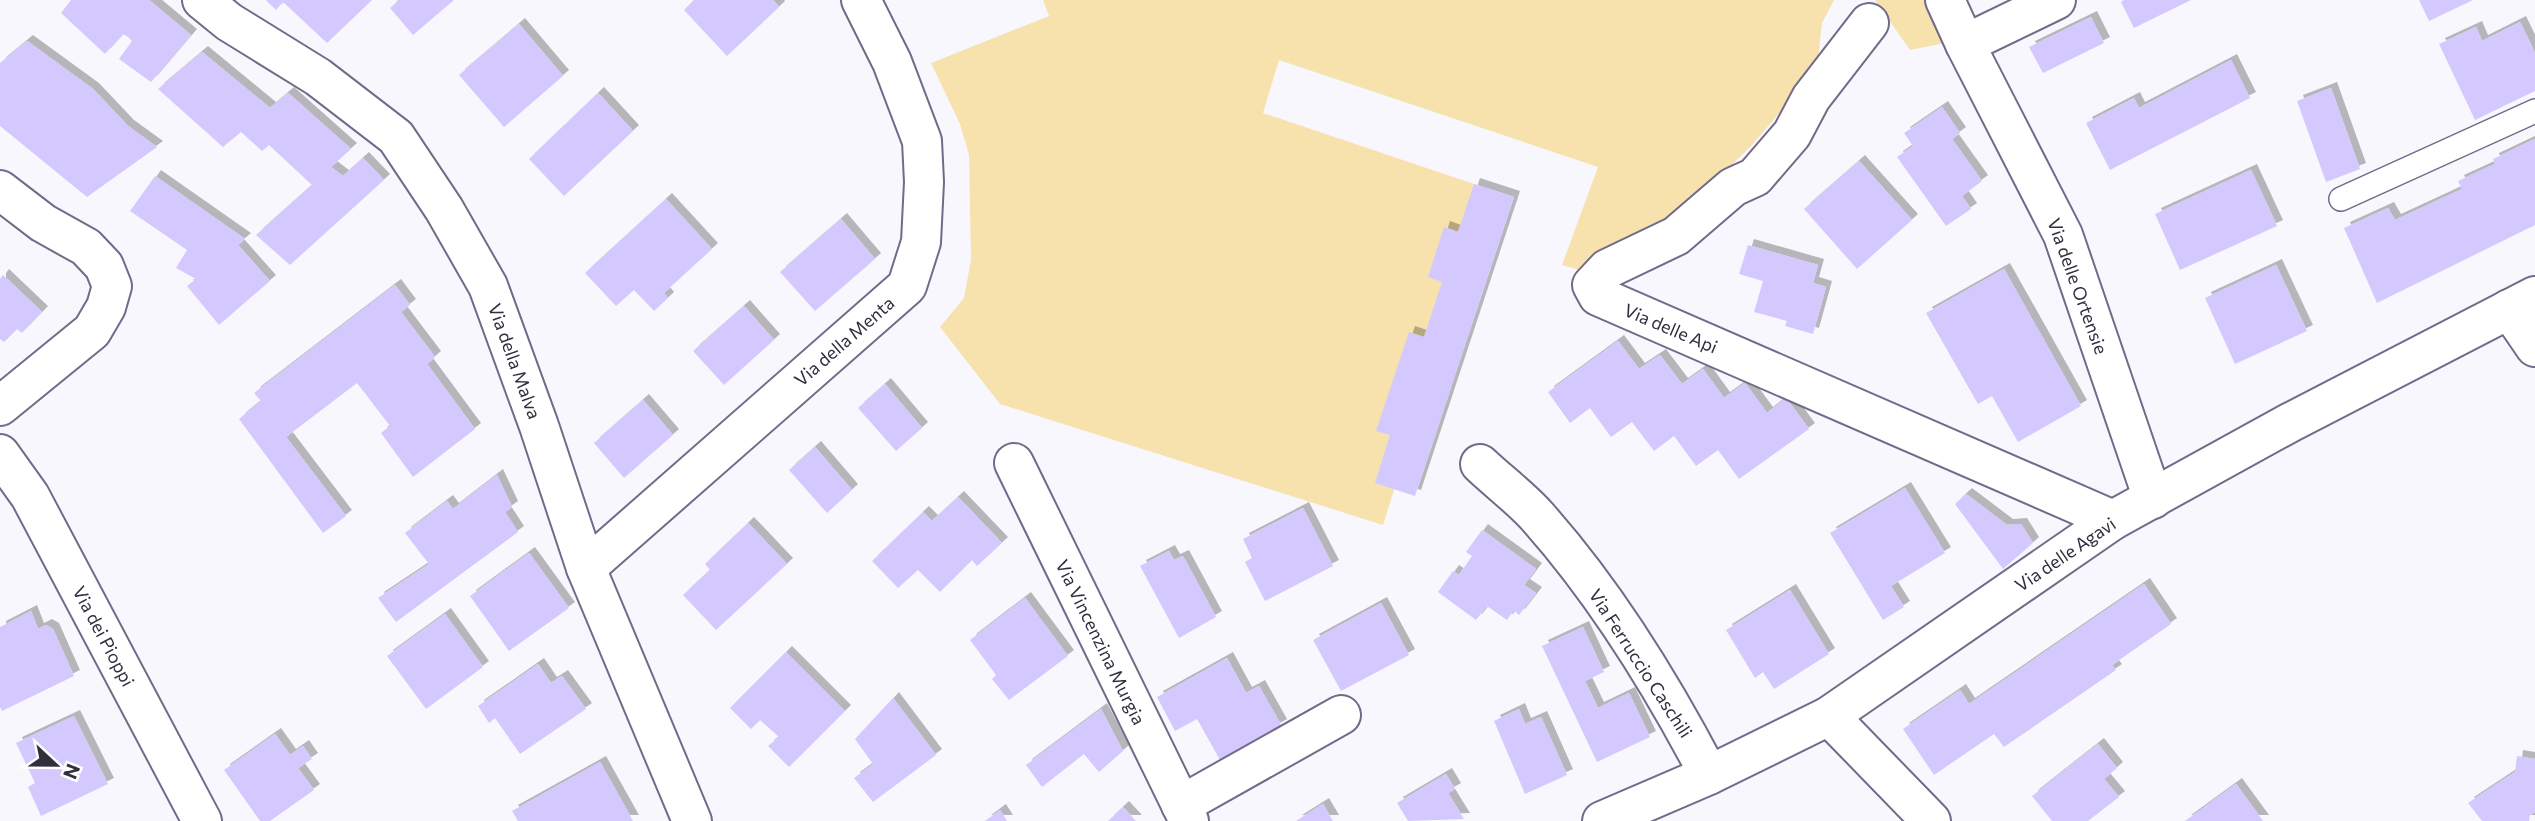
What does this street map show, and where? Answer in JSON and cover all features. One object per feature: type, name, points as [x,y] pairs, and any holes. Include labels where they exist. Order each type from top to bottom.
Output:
[{"type":"street","name":"Via della Malva","points":[[202,0],[229,22],[318,77],[396,137],[444,209],[488,286],[539,426],[586,568],[692,821]]},
{"type":"street","name":"Via della Menta","points":[[586,568],[907,286],[921,242],[924,182],[922,141],[892,62],[861,0]]},
{"type":"street","name":"Via delle Ortensie","points":[[1945,0],[2063,235],[2153,499]]},
{"type":"street","points":[[1965,44],[2056,0]]},
{"type":"street","name":"Via delle Api","points":[[1869,23],[1811,98],[1792,134],[1755,177],[1733,187],[1676,236],[1607,269],[1592,285],[1598,296],[2113,520]]},
{"type":"street","points":[[0,190],[43,223],[86,247],[104,266],[112,286],[106,307],[92,331],[0,406]]},
{"type":"street","points":[[2522,302],[2535,347]]},
{"type":"street","name":"Via delle Agavi","points":[[1602,821],[1709,775],[1829,716],[2113,520],[2291,422],[2522,302]]},
{"type":"street","name":"Via dei Pioppi","points":[[0,454],[30,496],[202,821]]},
{"type":"street","name":"Via Vincenzina Murgia","points":[[1014,463],[1185,813]]},
{"type":"street","name":"Via Ferruccio Caschili","points":[[1480,464],[1534,514],[1611,610],[1664,692],[1709,775]]},
{"type":"street","points":[[1185,813],[1341,715]]},
{"type":"street","points":[[1829,716],[1931,821]]},
{"type":"lane","points":[[2341,200],[2535,111]]},
{"type":"shaded area","points":[[1043,0],[1834,0],[1822,23],[1817,69],[1752,145],[1616,280],[1562,265],[1598,167],[1279,60],[1263,113],[1489,189],[1383,525],[1000,404],[940,327],[964,298],[971,260],[969,155],[960,124],[931,63],[1049,16]]},
{"type":"shaded area","points":[[1875,0],[1926,0],[1945,43],[1910,50]]},
{"type":"building","points":[[71,0],[149,0],[191,35],[151,82],[119,59],[132,41],[128,37],[123,34],[105,54],[61,13]]},
{"type":"building","points":[[266,0],[372,0],[327,43],[283,2],[276,10]]},
{"type":"building","points":[[399,0],[454,0],[413,35],[390,8]]},
{"type":"building","points":[[694,0],[773,0],[779,7],[727,56],[684,10]]},
{"type":"building","points":[[2191,0],[2134,28],[2121,2]]},
{"type":"building","points":[[2419,0],[2473,0],[2429,21]]},
{"type":"building","points":[[2091,17],[2104,43],[2043,73],[2029,47]]},
{"type":"building","points":[[2520,22],[2535,53],[2535,91],[2475,120],[2439,44],[2476,27],[2482,41]]},
{"type":"building","points":[[519,24],[563,76],[504,127],[459,75]]},
{"type":"building","points":[[27,41],[93,89],[128,126],[157,147],[87,197],[0,126],[0,63]]},
{"type":"building","points":[[202,52],[270,108],[288,93],[351,149],[331,167],[343,176],[363,158],[384,180],[290,265],[256,235],[312,185],[269,145],[262,151],[241,132],[223,147],[158,89]]},
{"type":"building","points":[[2231,60],[2250,98],[2110,170],[2086,123],[2134,98],[2139,108]]},
{"type":"building","points":[[2331,88],[2360,169],[2326,182],[2297,101]]},
{"type":"building","points":[[598,93],[633,131],[564,196],[529,159]]},
{"type":"building","points":[[1942,107],[1960,133],[1952,139],[1982,181],[1962,196],[1971,209],[1946,226],[1897,157],[1913,146],[1904,133]]},
{"type":"building","points":[[2535,139],[2535,225],[2377,303],[2344,228],[2388,208],[2395,220],[2462,189],[2458,181],[2495,164],[2493,159]]},
{"type":"building","points":[[1859,161],[1912,220],[1857,269],[1804,209]]},
{"type":"building","points":[[2251,170],[2277,226],[2180,270],[2155,214]]},
{"type":"building","points":[[155,176],[245,239],[238,245],[270,281],[219,325],[187,286],[196,279],[176,268],[187,250],[130,211]]},
{"type":"building","points":[[1474,184],[1514,197],[1415,496],[1375,483],[1390,435],[1376,431],[1409,332],[1424,337],[1442,282],[1428,277],[1444,227],[1458,232]]},
{"type":"building","points":[[666,199],[712,249],[664,293],[668,298],[654,311],[634,290],[616,306],[585,273]]},
{"type":"building","points":[[841,219],[875,259],[815,311],[780,272]]},
{"type":"building","points":[[1748,245],[1818,265],[1813,283],[1826,287],[1813,334],[1785,326],[1787,321],[1754,312],[1763,281],[1739,274]]},
{"type":"building","points":[[2276,265],[2307,331],[2235,364],[2205,298]]},
{"type":"building","points":[[2004,269],[2081,406],[2018,442],[1992,396],[1978,404],[1926,313]]},
{"type":"building","points":[[3,275],[42,312],[22,333],[17,329],[4,342],[0,339],[0,279]]},
{"type":"building","points":[[395,285],[410,305],[401,312],[435,357],[427,364],[475,429],[413,477],[381,433],[390,426],[357,383],[286,437],[346,516],[323,533],[239,419],[261,401],[254,393]]},
{"type":"building","points":[[744,306],[774,340],[724,385],[693,351]]},
{"type":"building","points":[[1618,341],[1639,369],[1660,355],[1682,384],[1703,369],[1724,398],[1745,383],[1767,413],[1786,398],[1809,429],[1739,479],[1718,450],[1696,466],[1674,436],[1654,451],[1632,422],[1611,437],[1590,408],[1570,423],[1548,392]]},
{"type":"building","points":[[885,384],[922,428],[896,451],[858,408]]},
{"type":"building","points":[[643,400],[673,435],[624,478],[594,443]]},
{"type":"building","points":[[815,447],[852,490],[827,513],[789,470]]},
{"type":"building","points":[[497,475],[512,507],[505,512],[518,532],[396,622],[378,598],[429,564],[405,533],[447,501],[453,509]]},
{"type":"building","points":[[1905,488],[1945,553],[1891,586],[1904,607],[1883,620],[1830,533]]},
{"type":"building","points":[[1966,494],[2007,525],[2021,524],[2033,543],[2003,569],[1955,504]]},
{"type":"building","points":[[958,497],[1002,543],[977,566],[972,560],[940,592],[918,570],[898,588],[872,561],[923,512],[932,521]]},
{"type":"building","points":[[1303,508],[1333,566],[1265,601],[1245,562],[1252,558],[1243,539]]},
{"type":"building","points":[[748,523],[787,564],[716,630],[683,595],[710,570],[705,564]]},
{"type":"building","points":[[1482,530],[1536,569],[1524,585],[1536,593],[1519,615],[1514,610],[1507,620],[1487,606],[1476,620],[1438,592],[1453,571],[1459,575],[1472,556],[1466,552]]},
{"type":"building","points":[[1169,551],[1174,560],[1183,556],[1216,617],[1179,638],[1140,566]]},
{"type":"building","points":[[529,553],[569,608],[509,651],[470,596]]},
{"type":"building","points":[[2144,584],[2171,624],[2112,665],[2116,670],[2004,747],[1994,734],[1934,775],[1903,729],[1960,690],[1969,704]]},
{"type":"building","points":[[1790,590],[1829,654],[1774,689],[1763,672],[1755,678],[1726,630]]},
{"type":"building","points":[[1025,598],[1068,656],[1009,700],[992,679],[996,675],[970,640]]},
{"type":"building","points":[[1381,603],[1409,655],[1341,691],[1313,640]]},
{"type":"building","points":[[31,611],[38,629],[46,625],[53,629],[74,676],[2,711],[0,627]]},
{"type":"building","points":[[445,614],[483,667],[426,709],[387,656]]},
{"type":"building","points":[[1583,627],[1604,672],[1585,681],[1598,708],[1629,693],[1650,737],[1597,762],[1542,646]]},
{"type":"building","points":[[786,652],[845,711],[789,767],[768,746],[779,737],[760,720],[751,729],[730,708]]},
{"type":"building","points":[[1227,658],[1246,693],[1259,686],[1281,725],[1257,738],[1262,746],[1224,767],[1197,719],[1175,731],[1157,697]]},
{"type":"building","points":[[538,664],[551,683],[562,676],[586,709],[520,754],[495,718],[489,723],[478,706]]},
{"type":"building","points":[[893,698],[936,755],[873,802],[854,778],[873,764],[855,739]]},
{"type":"building","points":[[1101,709],[1123,751],[1099,772],[1084,754],[1042,787],[1026,765]]},
{"type":"building","points":[[1519,709],[1525,724],[1541,717],[1567,775],[1525,794],[1494,721]]},
{"type":"building","points":[[74,716],[108,784],[41,816],[28,787],[35,783],[16,743]]},
{"type":"building","points":[[275,734],[290,755],[303,746],[312,759],[298,768],[314,790],[270,821],[260,821],[224,770]]},
{"type":"building","points":[[2098,744],[2117,768],[2104,779],[2119,797],[2088,821],[2052,821],[2032,796]]},
{"type":"building","points":[[2517,756],[2535,759],[2535,812],[2530,815],[2529,821],[2482,821],[2468,803],[2515,772]]},
{"type":"building","points":[[600,762],[633,821],[518,821],[512,811]]},
{"type":"building","points":[[1446,774],[1455,789],[1448,793],[1464,819],[1408,821],[1397,803]]},
{"type":"building","points":[[2236,784],[2263,821],[2185,821]]},
{"type":"building","points":[[1323,804],[1333,821],[1296,821]]},
{"type":"building","points":[[1123,807],[1136,821],[1108,821]]},
{"type":"building","points":[[1000,810],[1007,821],[985,821]]}]
